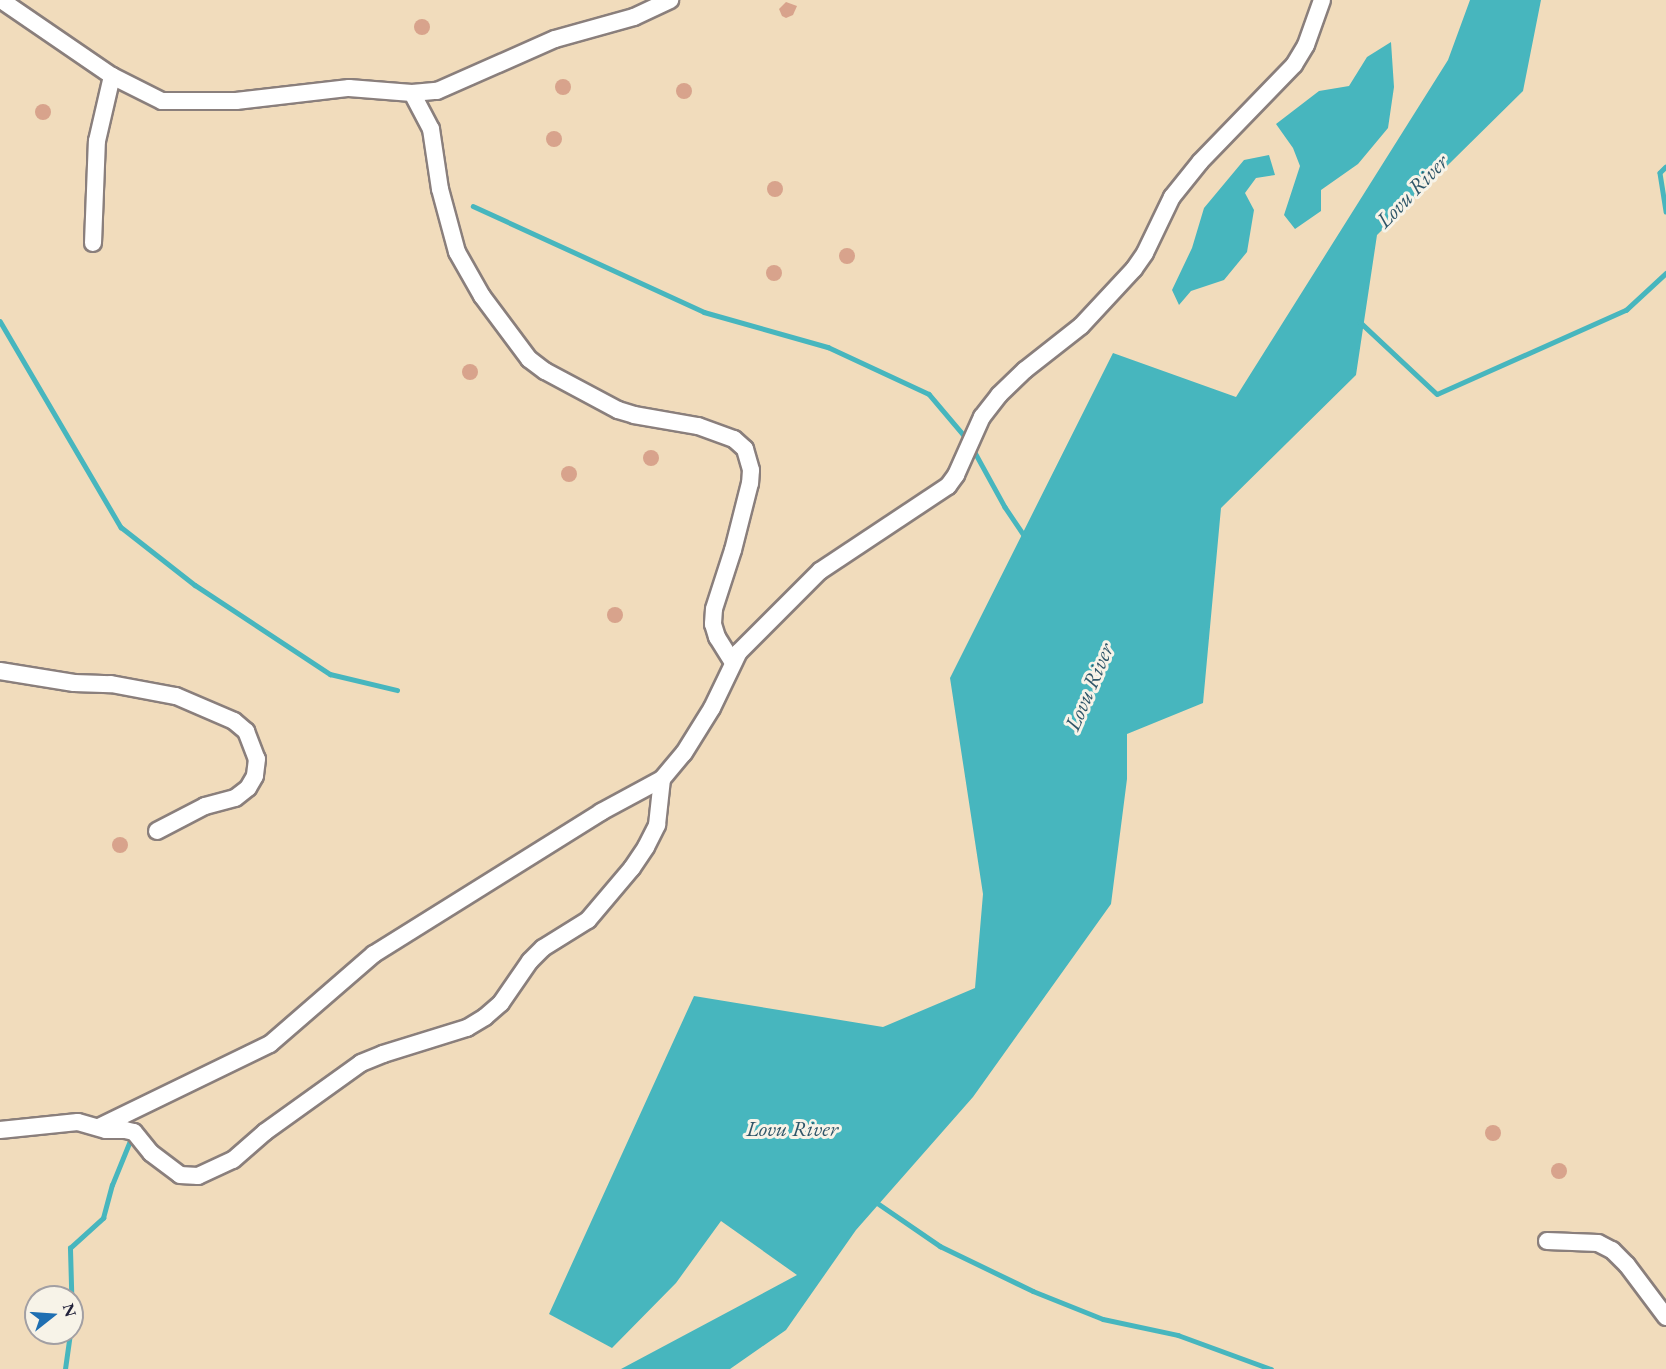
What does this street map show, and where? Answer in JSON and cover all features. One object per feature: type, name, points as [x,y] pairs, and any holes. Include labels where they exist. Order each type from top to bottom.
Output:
[{"type":"street","points":[[2,0],[112,76],[162,100],[236,100],[349,88],[412,93],[437,91],[555,39],[634,17],[670,0]]},
{"type":"street","points":[[99,1127],[270,1044],[374,954],[591,819],[662,779],[684,753],[712,708],[732,662],[820,572],[948,486],[956,475],[982,417],[999,394],[1025,370],[1081,326],[1134,269],[1145,253],[1172,196],[1200,162],[1294,65],[1306,45],[1322,0]]},
{"type":"street","points":[[93,243],[97,141],[112,76]]},
{"type":"street","points":[[412,93],[431,129],[440,189],[457,252],[482,296],[529,358],[545,371],[618,410],[698,426],[734,440],[745,449],[751,470],[750,483],[733,550],[714,609],[713,624],[717,637],[732,662]]},
{"type":"street","points":[[0,671],[74,683],[111,684],[176,696],[234,721],[246,731],[257,759],[255,777],[248,788],[235,798],[204,806],[157,831]]},
{"type":"street","points":[[0,1130],[78,1122],[134,1132],[151,1153],[180,1174],[198,1176],[233,1160],[265,1132],[361,1063],[383,1053],[467,1028],[501,1003],[530,962],[543,948],[588,920],[632,868],[657,825],[662,779]]},
{"type":"street","points":[[1546,1241],[1599,1243],[1612,1250],[1628,1265],[1666,1317]]},
{"type":"water","name":"Lovu River","points":[[1470,0],[1541,0],[1523,91],[1377,235],[1356,375],[1221,508],[1203,703],[1127,734],[1127,779],[1111,904],[973,1097],[856,1230],[786,1330],[730,1369],[621,1369],[797,1275],[721,1221],[676,1283],[612,1348],[549,1314],[694,996],[883,1027],[975,988],[983,894],[950,678],[1113,353],[1236,397],[1448,60]]},
{"type":"water","points":[[1391,42],[1394,87],[1388,128],[1358,164],[1321,190],[1321,211],[1295,229],[1284,215],[1300,166],[1293,148],[1276,124],[1319,91],[1349,86],[1367,57]]},
{"type":"water","points":[[1269,155],[1275,175],[1256,178],[1245,193],[1254,210],[1247,252],[1224,280],[1191,291],[1179,305],[1172,290],[1192,248],[1204,208],[1244,160]]},
{"type":"building","points":[[786,2],[797,6],[793,15],[786,18],[782,16],[779,9]]},
{"type":"building","points":[[422,19],[430,27],[422,35],[414,27]]},
{"type":"building","points":[[563,79],[571,87],[563,95],[555,87]]},
{"type":"building","points":[[684,83],[692,91],[684,99],[676,91]]},
{"type":"building","points":[[43,104],[51,112],[43,120],[35,112]]},
{"type":"building","points":[[554,131],[562,139],[554,147],[546,139]]},
{"type":"building","points":[[775,181],[783,189],[775,197],[767,189]]},
{"type":"building","points":[[847,248],[855,256],[847,264],[839,256]]},
{"type":"building","points":[[774,265],[782,273],[774,281],[766,273]]},
{"type":"building","points":[[470,364],[478,372],[470,380],[462,372]]},
{"type":"building","points":[[651,450],[659,458],[651,466],[643,458]]},
{"type":"building","points":[[569,466],[577,474],[569,482],[561,474]]},
{"type":"building","points":[[615,607],[623,615],[615,623],[607,615]]},
{"type":"building","points":[[120,837],[128,845],[120,853],[112,845]]},
{"type":"building","points":[[1493,1125],[1501,1133],[1493,1141],[1485,1133]]},
{"type":"building","points":[[1559,1163],[1567,1171],[1559,1179],[1551,1171]]},
{"type":"waterway","points":[[1666,167],[1660,173],[1666,212]]},
{"type":"waterway","points":[[473,206],[704,312],[828,347],[929,394],[968,440]]},
{"type":"waterway","points":[[1360,322],[1437,394],[1626,310],[1666,273]]},
{"type":"waterway","points":[[0,321],[121,527],[195,585],[330,674],[397,690]]},
{"type":"waterway","points":[[972,447],[1005,507],[1026,538]]},
{"type":"waterway","points":[[71,1285],[70,1248],[103,1218],[112,1185],[132,1136]]},
{"type":"waterway","points":[[876,1202],[940,1246],[1033,1291],[1103,1319],[1178,1335],[1271,1369]]},
{"type":"waterway","points":[[65,1369],[68,1345]]}]
